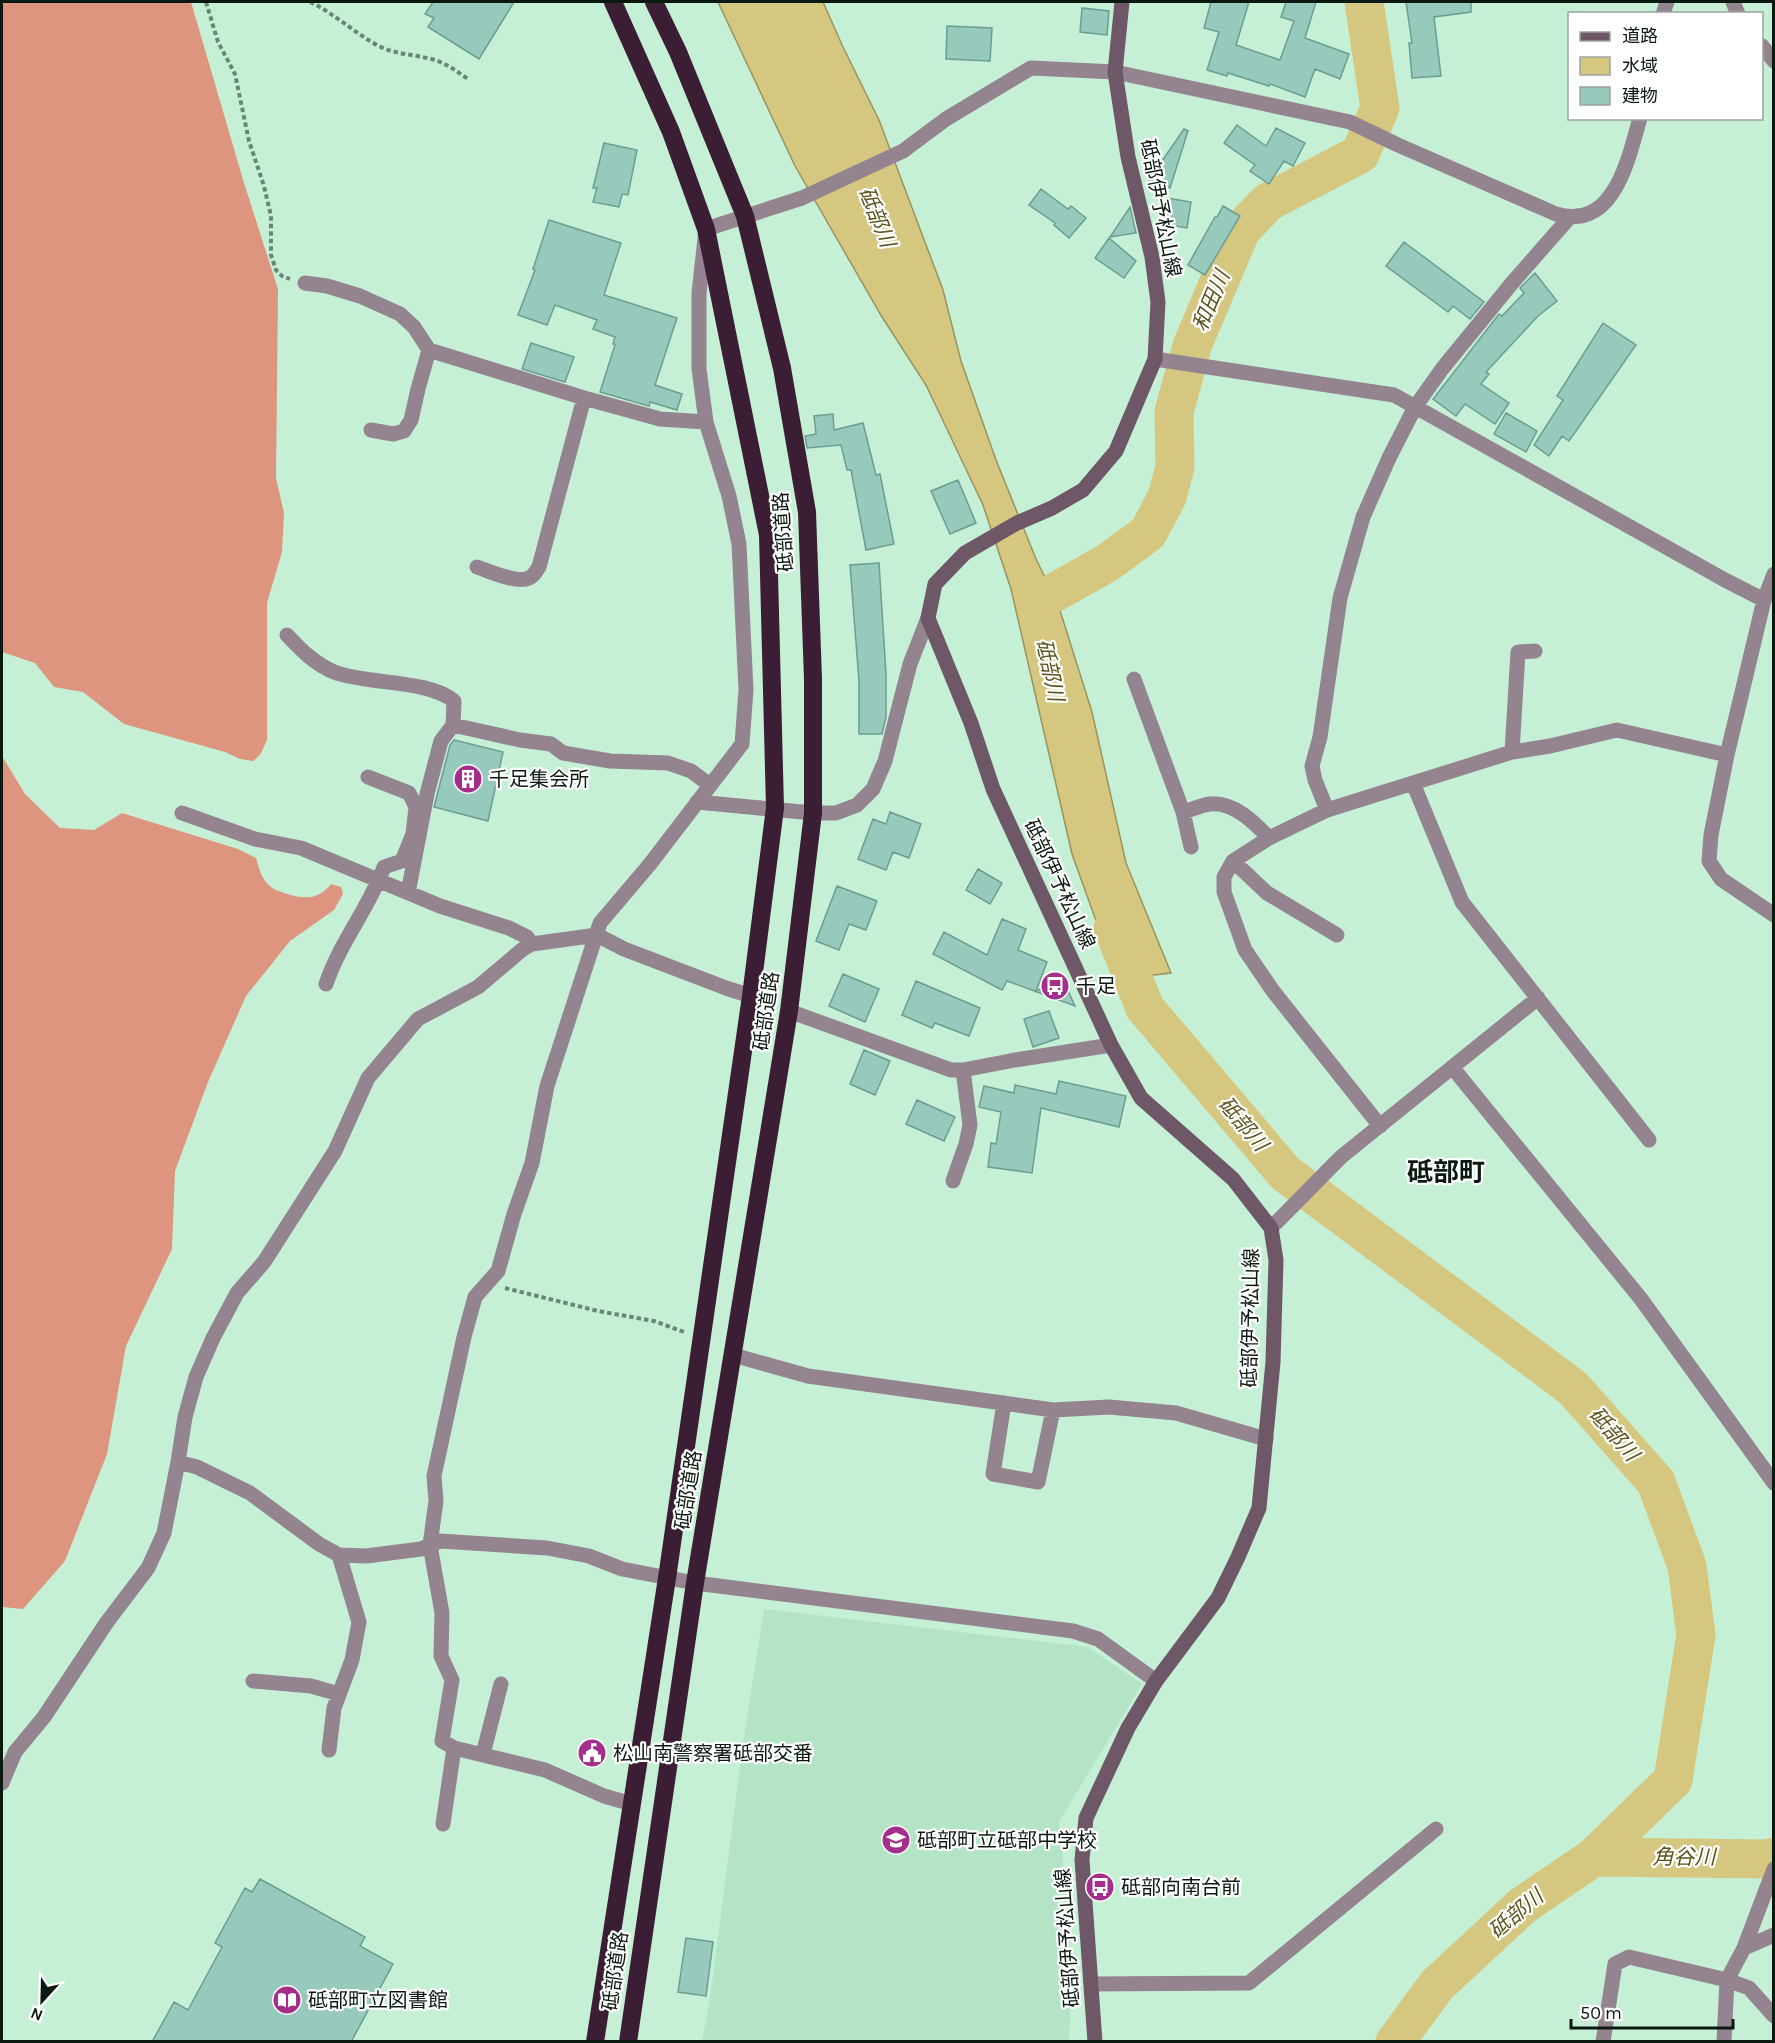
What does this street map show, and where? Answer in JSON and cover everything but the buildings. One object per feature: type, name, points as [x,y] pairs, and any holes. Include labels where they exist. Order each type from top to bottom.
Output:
[{"type":"highway","name":"砥部道路","points":[[596,2042],[667,1578],[751,996],[775,808],[768,536],[706,230],[672,132],[613,2]]},
{"type":"highway","name":"砥部道路","points":[[628,2042],[696,1583],[789,1011],[813,813],[813,679],[807,512],[782,369],[745,216],[678,52],[654,2]]},
{"type":"main road","name":"砥部伊予松山線","points":[[1095,2042],[1082,1860],[1086,1818],[1128,1728],[1156,1681],[1218,1598],[1259,1508],[1273,1362],[1276,1260],[1271,1228],[1233,1179],[1141,1098],[1111,1046],[993,789],[971,723],[928,618],[934,584],[965,553],[1017,523],[1052,508],[1083,490],[1116,451],[1161,360],[1158,302],[1152,257],[1128,157],[1115,72],[1122,2]]},
{"type":"street","points":[[1763,48],[1773,61]]},
{"type":"street","points":[[632,1804],[604,1796],[544,1770],[454,1748],[442,1742],[452,1680],[441,1656],[442,1613],[430,1545],[436,1501],[434,1476],[439,1445],[475,1297],[498,1271],[514,1214],[532,1163],[547,1086],[600,923],[650,864],[742,744],[746,690],[739,544],[729,496],[706,422],[699,369],[699,293],[706,230],[802,198],[903,151],[946,119],[1031,68],[1115,72],[1350,122],[1569,218],[1581,216],[1605,204],[1615,191],[1639,120]]},
{"type":"street","points":[[1327,810],[1312,766],[1320,737],[1340,598],[1363,517],[1415,407],[1442,369],[1512,283],[1569,218]]},
{"type":"street","points":[[305,283],[327,286],[360,296],[400,314],[414,327],[429,350],[660,419],[706,422]]},
{"type":"street","points":[[370,430],[393,434],[404,431],[411,420],[429,350]]},
{"type":"street","points":[[1161,360],[1394,395],[1764,600]]},
{"type":"street","points":[[477,567],[509,578],[527,580],[533,575],[538,567],[584,398]]},
{"type":"street","points":[[1773,574],[1764,600],[1727,755],[1711,835],[1709,861],[1722,879],[1773,915]]},
{"type":"street","points":[[697,802],[813,813],[836,813],[857,805],[873,789],[885,761],[910,664],[928,618]]},
{"type":"street","points":[[287,636],[312,660],[334,672],[431,689],[444,693],[454,701],[453,725],[441,741],[438,751],[427,794],[408,893]]},
{"type":"street","points":[[1512,752],[1518,652],[1535,651]]},
{"type":"street","points":[[1134,679],[1183,812],[1191,847]]},
{"type":"street","points":[[453,725],[520,740],[551,744],[563,753],[610,761],[668,763],[691,771],[710,785]]},
{"type":"street","points":[[1380,1126],[1273,991],[1245,950],[1224,892],[1224,876],[1233,861],[1269,838],[1327,810],[1512,752],[1550,746],[1617,730],[1727,755]]},
{"type":"street","points":[[326,984],[334,959],[371,898],[384,867],[402,861],[413,834],[417,807],[410,793],[368,777]]},
{"type":"street","points":[[1413,783],[1462,902],[1649,1140]]},
{"type":"street","points":[[1183,812],[1210,804],[1227,806],[1246,816],[1269,838]]},
{"type":"street","points":[[182,813],[255,839],[301,848],[440,906],[509,928],[527,937],[532,944]]},
{"type":"street","points":[[1233,861],[1267,893],[1338,935]]},
{"type":"street","points":[[2,1783],[15,1752],[44,1717],[107,1622],[148,1568],[164,1533],[185,1417],[196,1377],[213,1338],[237,1293],[264,1262],[336,1151],[368,1078],[418,1019],[478,987],[532,944],[597,935],[624,949],[751,996]]},
{"type":"street","points":[[1271,1228],[1341,1157],[1538,998]]},
{"type":"street","points":[[789,1011],[951,1070],[1111,1046]]},
{"type":"street","points":[[1452,1067],[1641,1299],[1773,1483]]},
{"type":"street","points":[[953,1181],[970,1125],[963,1070]]},
{"type":"street","points":[[733,1355],[808,1376],[1053,1410],[1109,1407],[1176,1413],[1266,1439]]},
{"type":"street","points":[[1004,1403],[993,1474],[1038,1482],[1053,1410]]},
{"type":"street","points":[[178,1462],[197,1467],[250,1493],[319,1544],[339,1555],[366,1556],[422,1549],[440,1541],[547,1548],[589,1556],[622,1569],[696,1583],[1072,1631],[1098,1639],[1156,1681]]},
{"type":"street","points":[[329,1750],[334,1708],[352,1660],[360,1622],[339,1555]]},
{"type":"street","points":[[254,1681],[311,1686],[339,1694]]},
{"type":"street","points":[[483,1754],[501,1684]]},
{"type":"street","points":[[443,1824],[454,1748]]},
{"type":"street","points":[[1091,1984],[1249,1983],[1436,1829]]},
{"type":"street","points":[[1724,2042],[1727,1980],[1744,1948],[1773,1869]]},
{"type":"street","points":[[1744,1948],[1773,1935]]},
{"type":"street","points":[[1603,2042],[1615,1964],[1629,1957],[1727,1980],[1749,1988],[1773,2016]]},
{"type":"path","points":[[206,2],[218,42],[234,74],[249,141],[264,186],[271,216],[271,255],[276,270],[282,276],[305,283]]},
{"type":"path","points":[[310,2],[341,19],[377,45],[400,54],[428,58],[447,65],[468,79]]},
{"type":"path","points":[[487,1284],[598,1311],[654,1321],[701,1339]]},
{"type":"shaded area","points":[[2,2],[191,2],[278,289],[276,478],[284,513],[282,552],[267,603],[267,740],[260,755],[253,761],[124,724],[83,692],[54,687],[35,663],[2,652]]},
{"type":"shaded area","points":[[2,756],[25,794],[60,828],[94,830],[122,813],[238,849],[256,858],[265,881],[272,888],[284,893],[297,897],[315,896],[331,884],[341,887],[343,894],[334,910],[290,941],[246,996],[208,1082],[175,1171],[172,1249],[126,1346],[107,1454],[65,1561],[23,1609],[2,1607]]},
{"type":"shaded area","name":"砥部町立砥部中学校","points":[[764,1609],[1088,1647],[1142,1684],[1059,1822],[1070,1931],[1069,2041],[702,2041],[710,1999],[743,1743]]},
{"type":"water","points":[[718,2],[823,2],[879,120],[943,290],[961,361],[996,460],[1036,559],[1058,604],[1092,712],[1126,863],[1171,973],[1117,979],[1072,854],[1011,589],[983,505],[926,385],[882,317],[795,166]]},
{"type":"waterway","name":"和田川","points":[[1036,603],[1107,563],[1148,533],[1167,497],[1175,467],[1174,412],[1192,346],[1241,230],[1268,202],[1360,154],[1380,108],[1364,2]]},
{"type":"waterway","name":"砥部川","points":[[1113,928],[1145,1008],[1285,1173],[1573,1388],[1656,1482],[1687,1566],[1696,1635],[1673,1780],[1594,1857],[1522,1906],[1437,1985],[1395,2042]]},
{"type":"waterway","name":"角谷川","points":[[1594,1857],[1768,1859],[1774,1857]]},
{"type":"place","name":"千足集会所","points":[[468,779]]},
{"type":"place","name":"千足","points":[[1055,986]]},
{"type":"place","name":"松山南警察署砥部交番","points":[[592,1753]]},
{"type":"place","name":"砥部町立砥部中学校","points":[[896,1840]]},
{"type":"place","name":"砥部向南台前","points":[[1100,1887]]},
{"type":"place","name":"砥部町立図書館","points":[[287,2000]]},
{"type":"district","name":"砥部町","points":[[1446,1172]]}]
